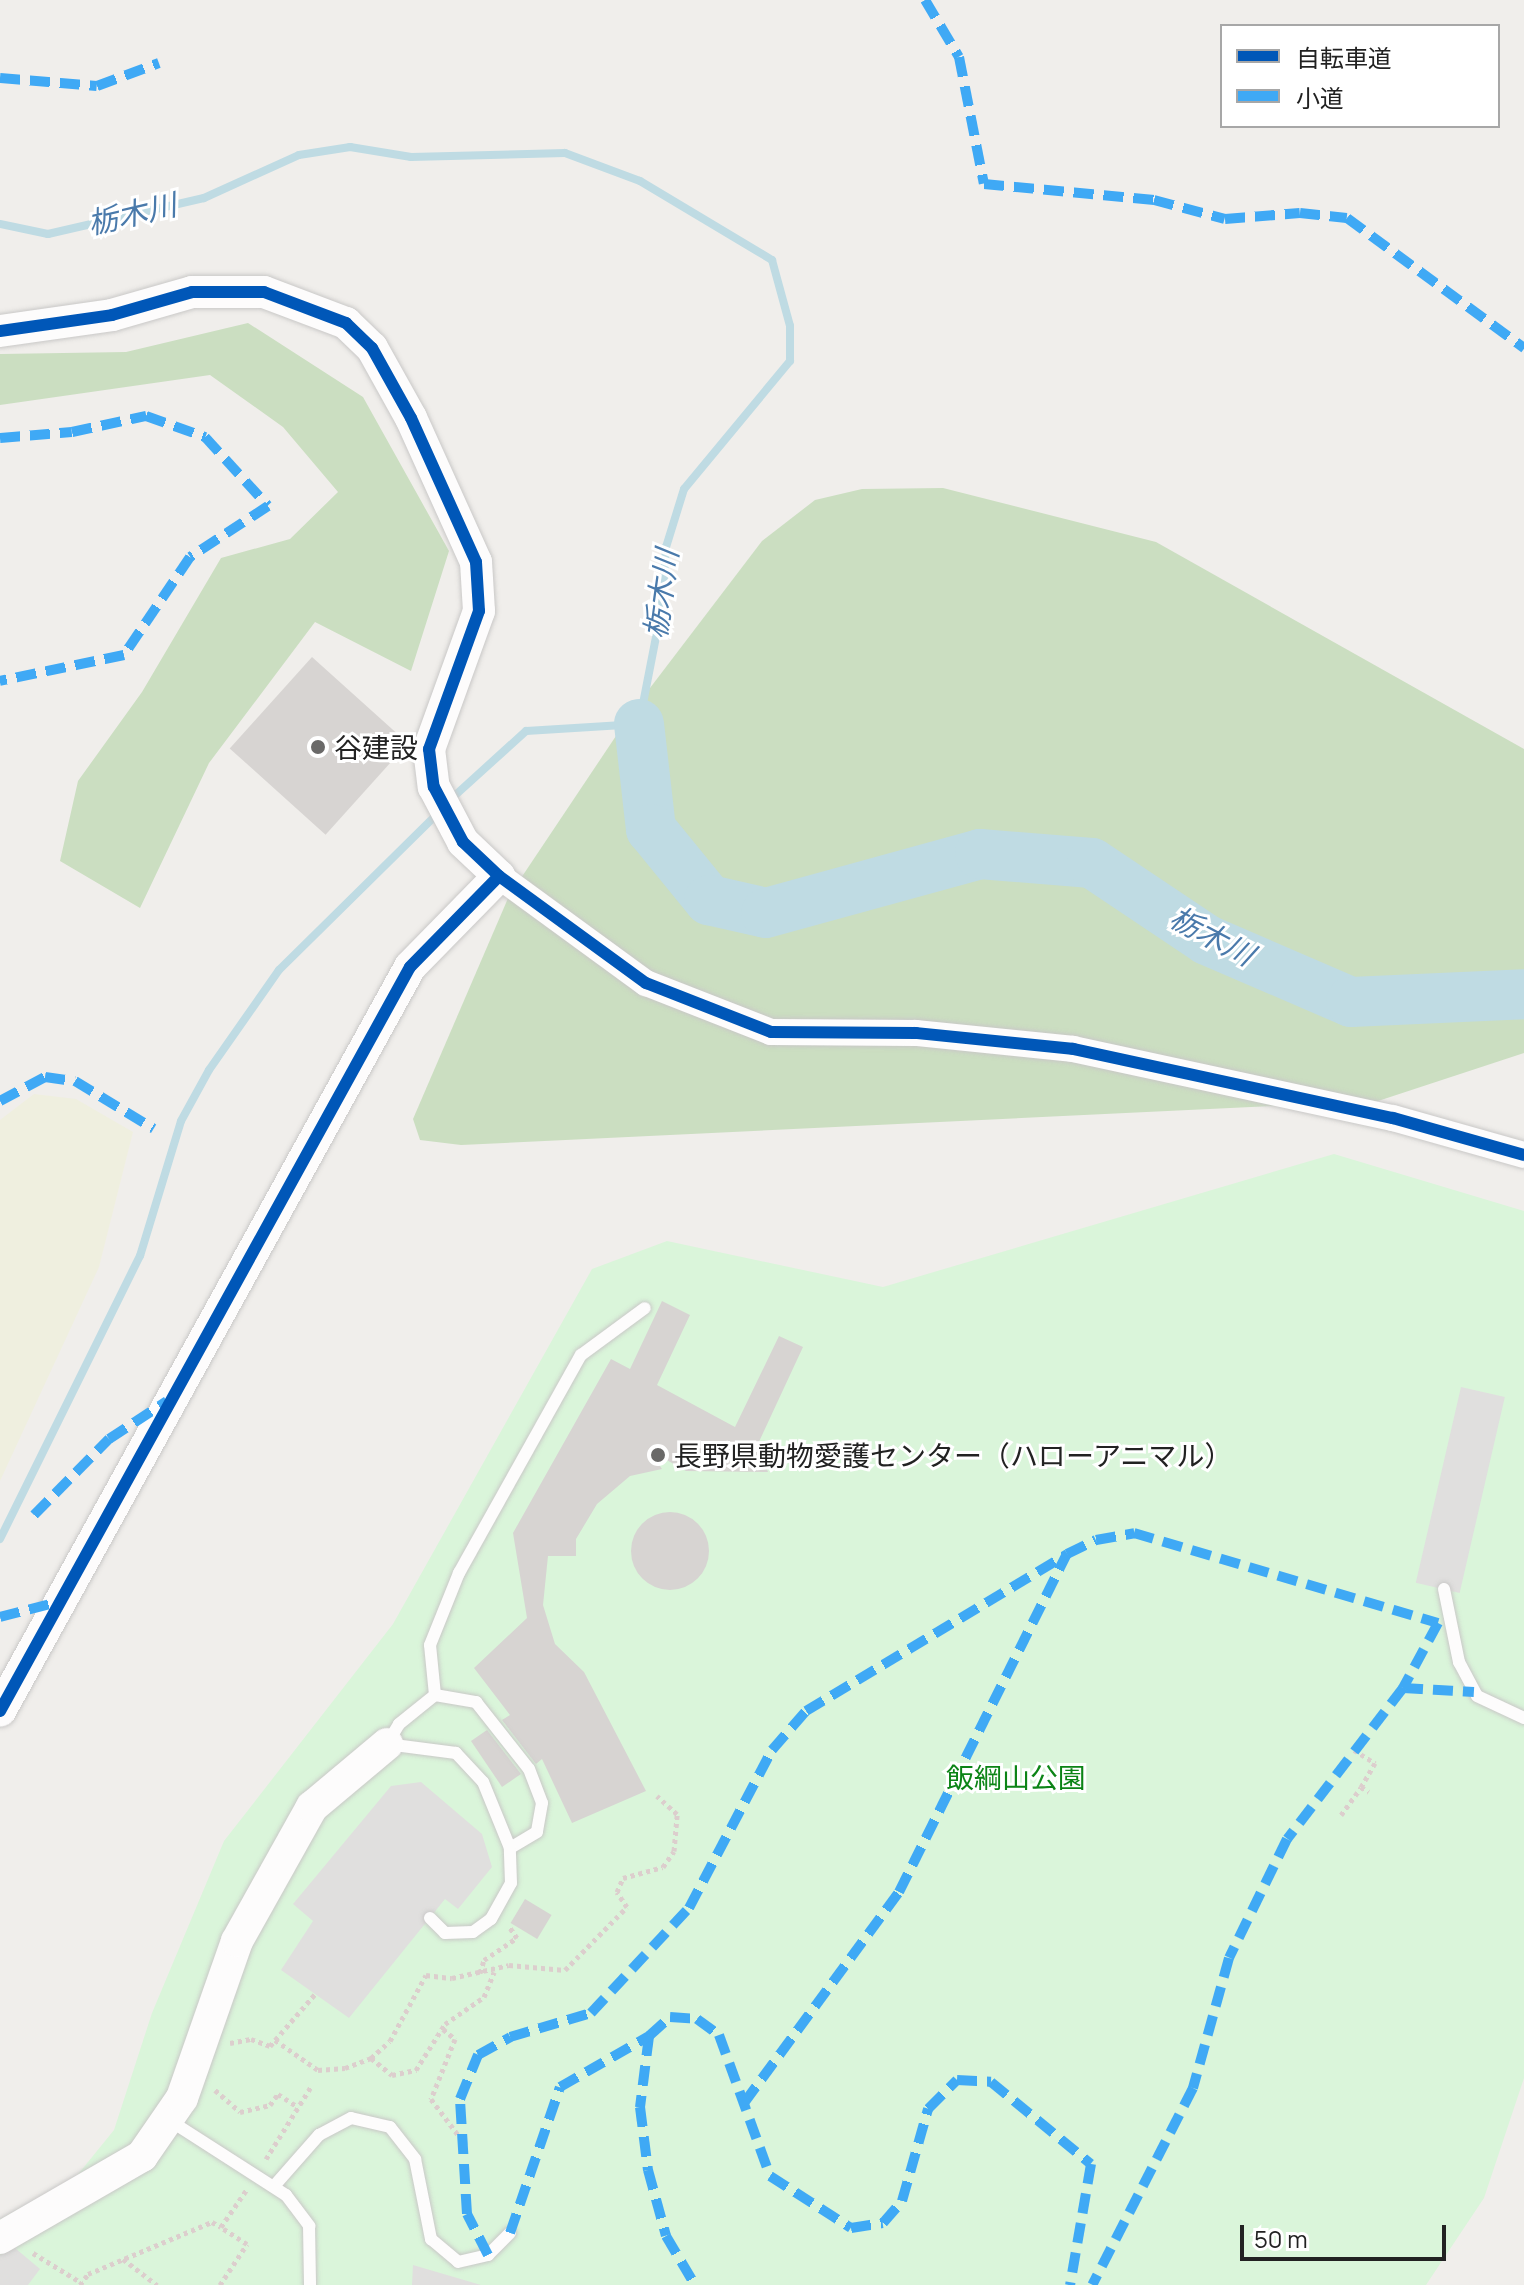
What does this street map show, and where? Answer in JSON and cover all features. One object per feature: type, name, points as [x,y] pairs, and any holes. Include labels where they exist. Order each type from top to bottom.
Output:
[{"type":"street","points":[[0,331],[112,315],[192,292],[264,292],[346,323],[372,348],[411,418],[476,562],[479,611],[429,749],[434,787],[463,842],[499,876],[646,983],[771,1032],[916,1033],[1073,1049],[1393,1118],[1524,1155]]},
{"type":"street","points":[[0,1711],[410,967],[499,876]]},
{"type":"street","points":[[0,2238],[142,2156],[169,2120],[237,1941],[312,1807],[387,1744]]},
{"type":"lane","points":[[435,1695],[430,1645],[459,1573],[581,1355],[645,1308]]},
{"type":"lane","points":[[1444,1589],[1459,1662],[1474,1692],[1524,1718]]},
{"type":"lane","points":[[430,1918],[445,1933],[473,1932],[496,1909],[511,1883],[510,1848],[483,1782],[456,1753],[387,1744],[399,1724],[435,1695],[476,1702],[529,1769],[542,1803],[537,1832],[510,1848]]},
{"type":"lane","points":[[275,2185],[319,2135],[351,2118],[390,2127],[415,2159],[431,2239],[458,2262],[488,2255],[510,2233]]},
{"type":"lane","points":[[169,2120],[275,2185],[309,2226],[310,2285]]},
{"type":"path","points":[[1341,1815],[1375,1763],[1354,1750]]},
{"type":"path","points":[[1361,1787],[1369,1792]]},
{"type":"path","points":[[275,2040],[318,2070],[371,2058],[390,2041],[426,1975],[480,1973],[509,1965],[565,1970],[627,1907],[617,1892],[623,1878],[663,1867],[674,1851],[677,1814],[657,1796]]},
{"type":"path","points":[[480,1973],[484,1960],[517,1938],[496,1909]]},
{"type":"path","points":[[371,2058],[392,2075],[416,2070],[443,2029],[484,1997],[495,1971]]},
{"type":"path","points":[[220,2052],[234,2041],[270,2046],[315,1994]]},
{"type":"path","points":[[443,2029],[455,2039],[431,2099],[462,2140]]},
{"type":"path","points":[[213,2084],[218,2097],[240,2112],[270,2105],[278,2094],[298,2107]]},
{"type":"path","points":[[266,2159],[312,2085]]},
{"type":"path","points":[[221,2227],[247,2188]]},
{"type":"path","points":[[28,2259],[34,2252],[81,2284],[123,2259],[212,2222],[247,2244],[220,2285]]},
{"type":"path","points":[[123,2259],[157,2285]]},
{"type":"green space","points":[[248,323],[363,397],[449,551],[411,671],[315,622],[209,763],[140,908],[60,861],[78,781],[142,692],[221,558],[290,539],[338,492],[283,427],[210,375],[0,405],[0,354],[126,352]]},
{"type":"green space","points":[[943,488],[1156,542],[1524,749],[1524,1053],[1378,1101],[461,1145],[420,1140],[413,1119],[509,896],[634,709],[762,541],[815,500],[862,489]]},
{"type":"green space","points":[[34,1094],[76,1099],[133,1132],[99,1267],[0,1481],[0,1120]]},
{"type":"green space","name":"飯綱山公園","points":[[1334,1154],[1524,1211],[1524,2078],[1484,2198],[1426,2285],[0,2285],[0,2219],[75,2178],[114,2130],[152,2013],[224,1841],[393,1624],[592,1269],[667,1241],[883,1287]]},
{"type":"shaded area","points":[[1461,1387],[1505,1397],[1460,1593],[1416,1583]]},
{"type":"shaded area","points":[[421,1782],[482,1834],[492,1867],[458,1909],[445,1899],[349,2018],[281,1970],[313,1921],[293,1904],[391,1786]]},
{"type":"shaded area","points":[[15,2248],[40,2269],[28,2285],[0,2285],[0,2255]]},
{"type":"shaded area","points":[[413,2265],[481,2285],[412,2285]]},
{"type":"building","name":"谷建設","points":[[312,657],[408,743],[326,835],[230,748]]},
{"type":"building","points":[[662,1301],[690,1315],[657,1385],[735,1427],[779,1336],[803,1347],[757,1446],[768,1472],[686,1471],[649,1450],[662,1469],[630,1476],[597,1504],[576,1539],[576,1556],[548,1556],[543,1605],[555,1644],[584,1672],[646,1791],[572,1823],[542,1759],[536,1764],[502,1720],[510,1715],[474,1668],[527,1618],[513,1533],[611,1359],[630,1369]]},
{"type":"building","points":[[670,1512],[685,1515],[698,1523],[706,1536],[709,1551],[706,1566],[698,1579],[685,1587],[670,1590],[655,1587],[642,1579],[634,1566],[631,1551],[634,1536],[642,1523],[655,1515]]},
{"type":"building","points":[[487,1730],[521,1774],[502,1787],[471,1741]]},
{"type":"building","points":[[525,1899],[552,1915],[537,1939],[511,1923]]},
{"type":"waterway","name":"栃木川","points":[[0,224],[48,234],[204,198],[299,155],[350,147],[411,157],[565,153],[640,181],[772,260],[790,326],[790,361],[684,489],[666,547],[662,606],[639,724],[526,731],[451,799]]},
{"type":"waterway","name":"栃木川","points":[[639,724],[651,829],[709,900],[766,913],[980,854],[1092,863],[1207,940],[1351,1002],[1524,994]]},
{"type":"waterway","points":[[0,1539],[140,1256],[181,1121],[209,1070],[279,970],[439,812]]},
{"type":"marked path","points":[[925,0],[959,57],[984,184],[1154,200],[1225,219],[1300,213],[1347,218],[1524,348]]},
{"type":"marked path","points":[[0,78],[97,86],[159,63]]},
{"type":"marked path","points":[[0,438],[72,432],[146,416],[205,437],[268,506],[190,557],[124,655],[0,681]]},
{"type":"marked path","points":[[0,1101],[45,1077],[75,1081],[154,1129]]},
{"type":"marked path","points":[[34,1515],[109,1439],[167,1401]]},
{"type":"marked path","points":[[488,2255],[467,2214],[460,2099],[478,2055],[510,2037],[591,2013],[689,1908],[772,1750],[806,1711],[1067,1554],[1096,1540],[1134,1533],[1438,1623],[1403,1688],[1287,1839],[1229,1958],[1193,2088],[1092,2285]]},
{"type":"marked path","points":[[744,2103],[899,1892],[1067,1554]]},
{"type":"marked path","points":[[0,1617],[62,1601]]},
{"type":"marked path","points":[[1403,1688],[1474,1692]]},
{"type":"marked path","points":[[510,2233],[560,2087],[649,2036],[670,2017],[697,2019],[719,2035],[770,2176],[851,2228],[883,2223],[902,2201],[928,2109],[957,2080],[991,2082],[1091,2164],[1070,2285]]},
{"type":"marked path","points":[[649,2036],[640,2107],[648,2170],[666,2236],[695,2285]]},
{"type":"cycle path","points":[[0,331],[112,315],[192,292],[264,292],[346,323],[372,348],[411,418],[476,562],[479,611],[429,749],[434,787],[463,842],[499,876],[646,983],[771,1032],[916,1033],[1073,1049],[1393,1118],[1524,1155]]},
{"type":"cycle path","points":[[0,1711],[410,967],[499,876]]},
{"type":"place","name":"谷建設","points":[[318,747]]},
{"type":"place","name":"長野県動物愛護センター（ハローアニマル）","points":[[658,1455]]}]
